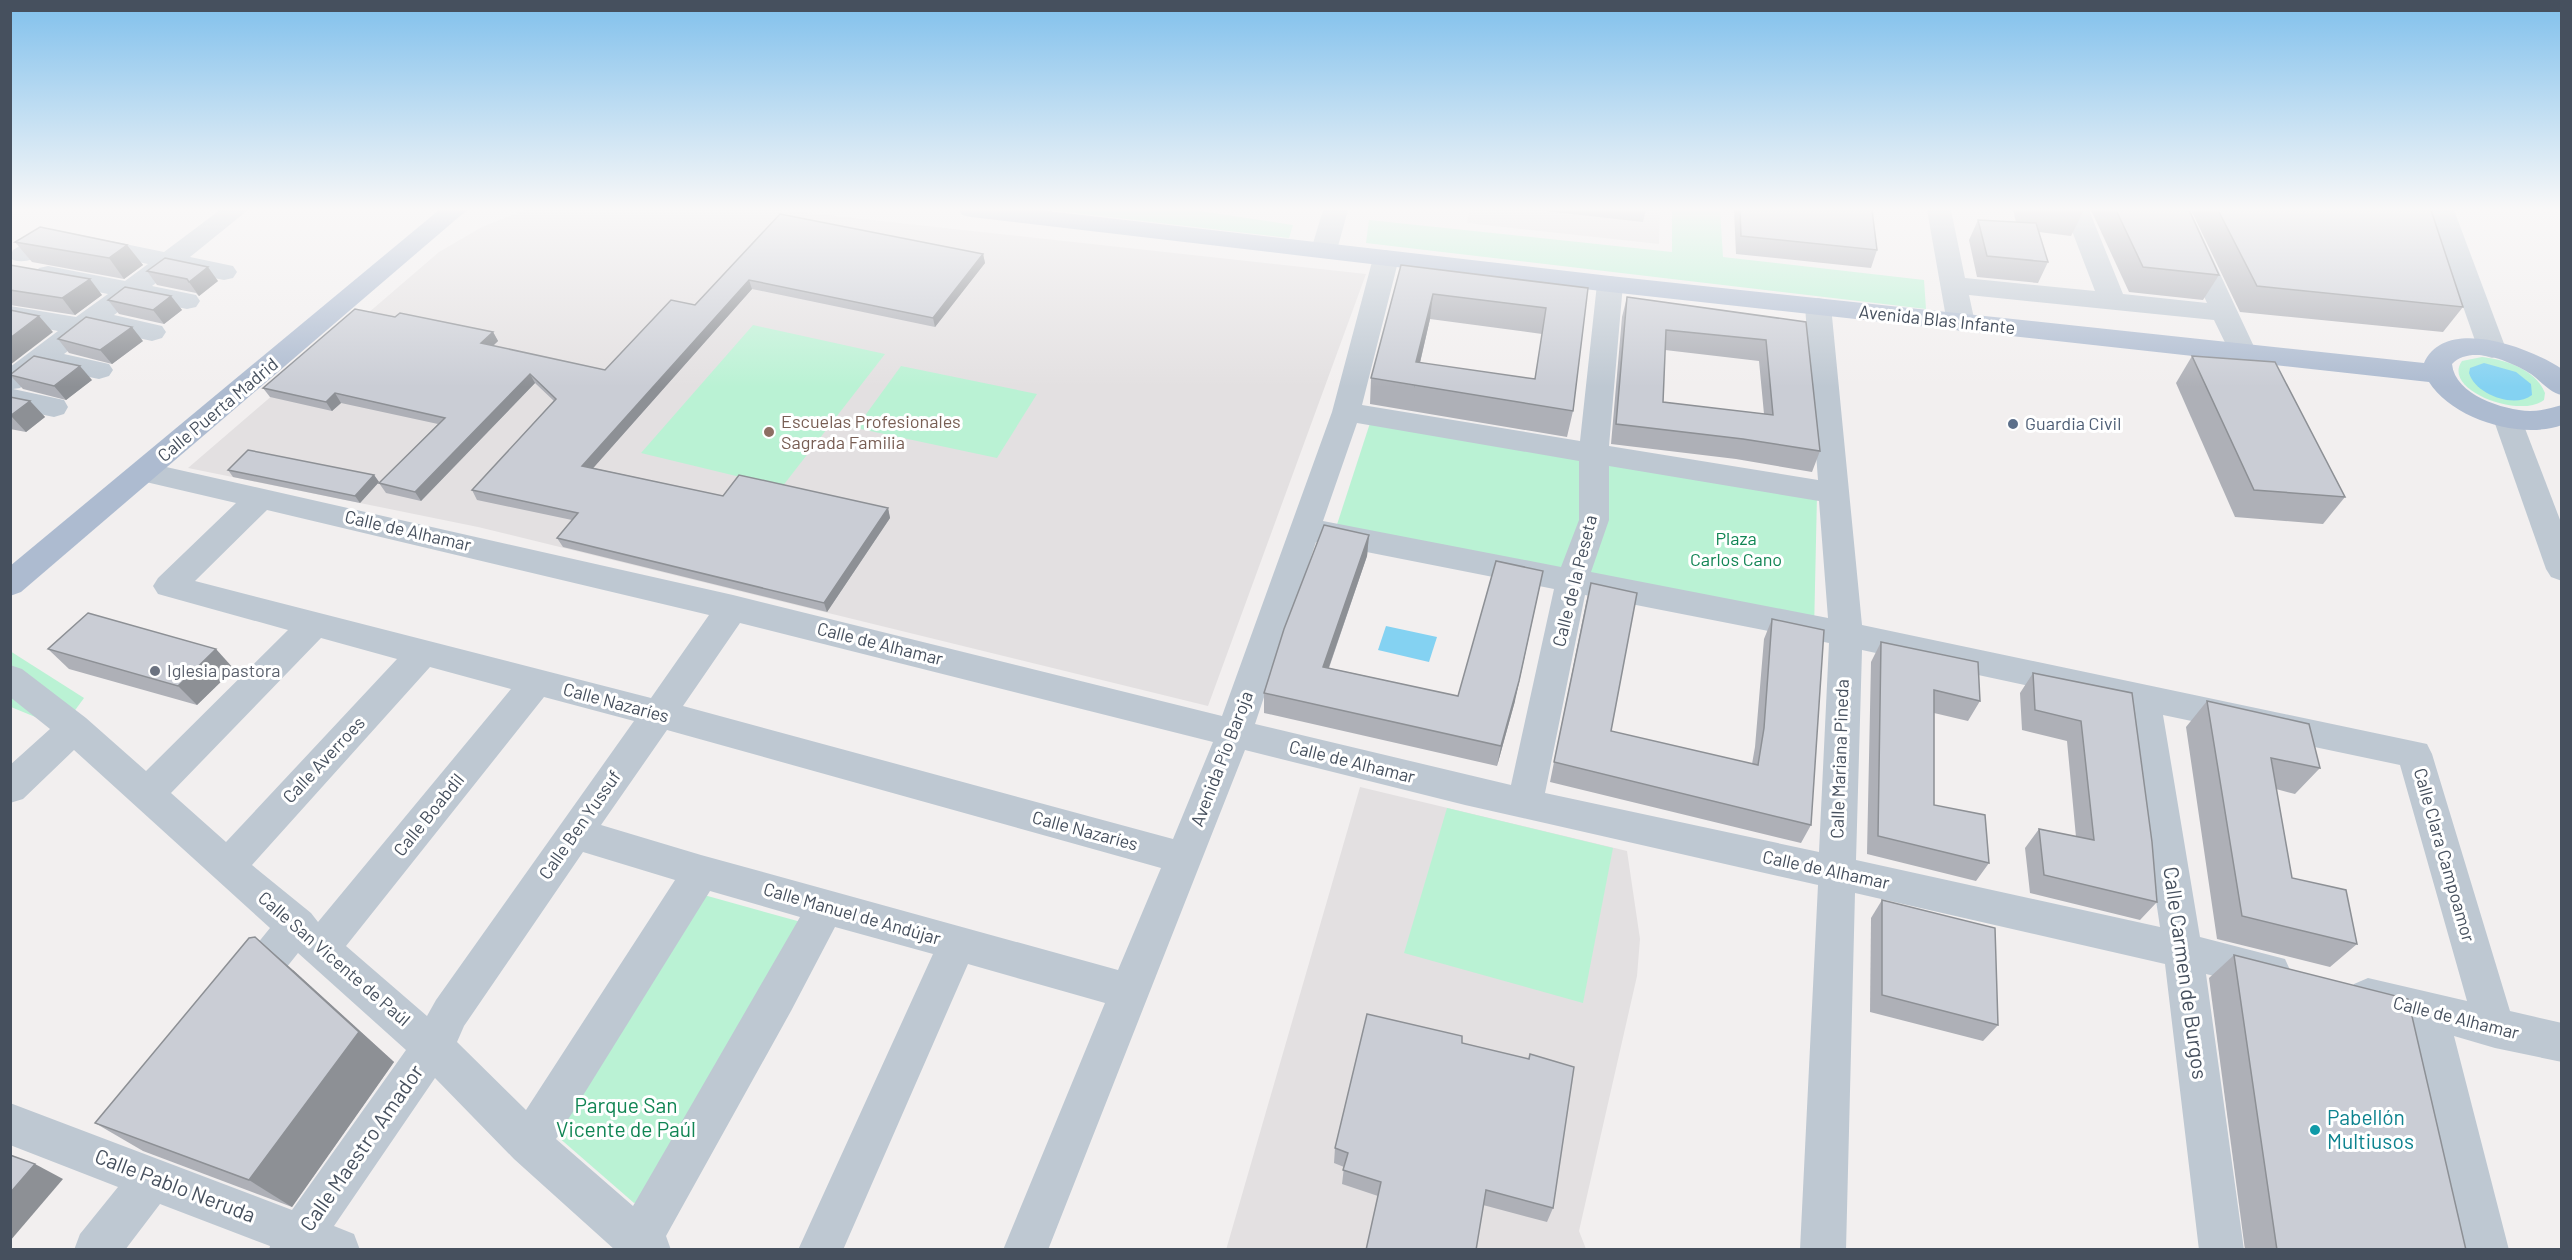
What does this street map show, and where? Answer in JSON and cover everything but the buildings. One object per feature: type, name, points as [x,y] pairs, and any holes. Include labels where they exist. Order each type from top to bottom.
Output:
[{"type":"main road","name":"Calle Puerta Madrid","points":[[10,584],[386,269]]},
{"type":"main road","name":"Avenida Blas Infante","points":[[1479,269],[2439,374]]},
{"type":"main road","points":[[2558,379],[2532,363],[2492,349],[2455,349],[2444,354],[2438,363],[2439,374],[2445,384],[2463,399],[2488,412],[2507,418],[2544,421],[2562,414]]},
{"type":"street","points":[[45,269],[187,301]]},
{"type":"street","points":[[23,366],[87,323],[159,269]]},
{"type":"street","points":[[208,269],[224,272]]},
{"type":"street","name":"Avenida Pío Baroja","points":[[1025,1250],[1234,733],[1346,412],[1383,269]]},
{"type":"street","points":[[1951,269],[1961,323]]},
{"type":"street","points":[[2099,269],[2112,301]]},
{"type":"street","points":[[2204,269],[2243,353]]},
{"type":"street","points":[[2462,269],[2492,349]]},
{"type":"street","name":"Calle de la Peseta","points":[[1525,803],[1572,581],[1594,520],[1594,452],[1610,284]]},
{"type":"street","points":[[1954,285],[2225,313]]},
{"type":"street","name":"Calle Mariana Pineda","points":[[1818,306],[1846,634],[1835,872],[1823,1250]]},
{"type":"street","points":[[10,314],[152,332]]},
{"type":"street","points":[[23,366],[99,370]]},
{"type":"street","points":[[10,398],[54,407]]},
{"type":"street","points":[[1346,412],[1834,493]]},
{"type":"street","points":[[2507,418],[2562,569]]},
{"type":"street","name":"Calle de Alhamar","points":[[144,472],[261,496],[733,607],[1234,733],[1631,829],[1835,872],[2183,951],[2495,1029],[2562,1043]]},
{"type":"street","name":"Calle Nazaríes","points":[[261,496],[170,586],[422,654],[537,681],[1184,858]]},
{"type":"street","name":"Calle Clara Campoamor","points":[[1306,529],[1846,634],[2414,754],[2495,1029]]},
{"type":"street","name":"Calle Ben Yussuf","points":[[433,1047],[450,1013],[733,607]]},
{"type":"street","points":[[148,793],[314,624]]},
{"type":"street","name":"Calle Averroes","points":[[226,866],[422,654]]},
{"type":"street","name":"Calle San Vicente de Paúl","points":[[10,678],[74,728],[226,866],[433,1047],[529,1144],[580,1191],[644,1244]]},
{"type":"street","name":"Calle Boabdil","points":[[224,1015],[309,937],[537,681]]},
{"type":"street","name":"Calle Carmen de Burgos","points":[[2143,698],[2183,951],[2222,1250]]},
{"type":"street","points":[[10,788],[74,728]]},
{"type":"street","name":"Calle Manuel de Andújar","points":[[574,833],[701,872],[1131,992]]},
{"type":"street","points":[[529,1144],[701,872]]},
{"type":"street","points":[[644,1244],[826,906]]},
{"type":"street","points":[[820,1250],[957,944]]},
{"type":"street","points":[[2427,1011],[2487,1250]]},
{"type":"street","name":"Calle Maestro Amador","points":[[310,1245],[433,1047]]},
{"type":"street","name":"Calle Pablo Neruda","points":[[10,1124],[117,1145],[152,1179],[310,1245]]},
{"type":"street","points":[[96,1250],[152,1179]]},
{"type":"shaded area","name":"Escuelas Profesionales Sagrada Familia","points":[[419,269],[1318,269],[1366,274],[1208,706],[478,527],[188,468]]},
{"type":"shaded area","points":[[1360,787],[1627,851],[1640,939],[1637,976],[1579,1231],[1586,1249],[1226,1250]]},
{"type":"green space","points":[[1585,269],[1826,269],[1924,280],[1926,309]]},
{"type":"green space","points":[[753,325],[885,354],[782,487],[641,453]]},
{"type":"green space","points":[[2482,357],[2510,363],[2527,372],[2545,393],[2544,400],[2533,405],[2502,404],[2472,391],[2463,382],[2459,372],[2462,361]]},
{"type":"green space","points":[[901,366],[1037,394],[997,458],[856,428]]},
{"type":"green space","name":"Plaza Carlos Cano","points":[[1371,420],[1817,495],[1814,632],[1331,543]]},
{"type":"green space","points":[[10,651],[84,698],[62,728],[11,707]]},
{"type":"green space","points":[[1447,808],[1613,848],[1583,1003],[1404,953]]},
{"type":"green space","name":"Parque San Vicente de Paúl","points":[[704,895],[801,922],[639,1201],[634,1203],[557,1136]]},
{"type":"water","points":[[2484,363],[2516,372],[2531,384],[2532,395],[2524,399],[2506,400],[2487,393],[2473,381],[2469,373],[2470,368]]},
{"type":"water","points":[[1386,626],[1437,637],[1429,662],[1378,650]]},
{"type":"place","name":"Guardia Civil","points":[[2013,424]]},
{"type":"place","name":"Escuelas Profesionales Sagrada Familia","points":[[769,432]]},
{"type":"place","name":"Iglesia pastora","points":[[155,671]]},
{"type":"place","name":"Pabellón Multiusos","points":[[2315,1130]]}]
